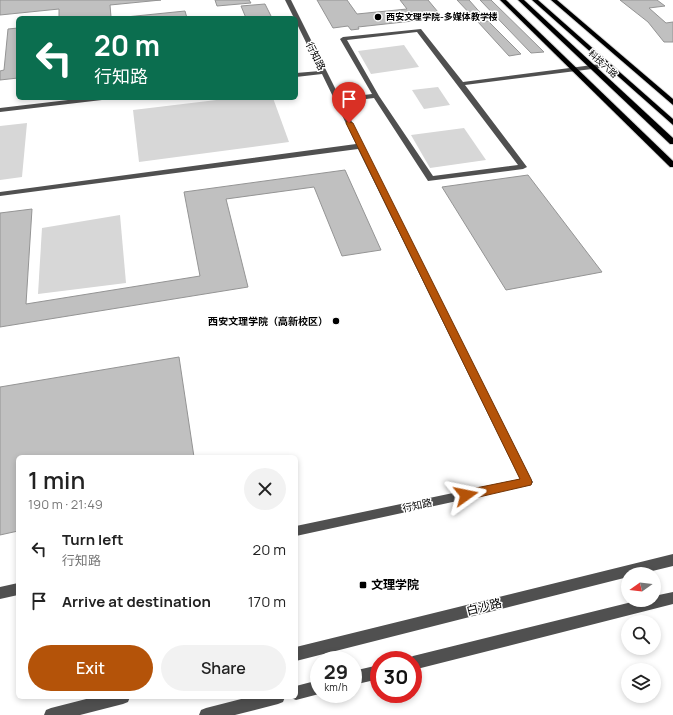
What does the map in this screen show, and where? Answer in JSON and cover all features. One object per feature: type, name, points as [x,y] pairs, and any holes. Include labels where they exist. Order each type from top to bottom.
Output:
[{"type":"main road","points":[[503,0],[673,164]]},
{"type":"main road","name":"科技六路","points":[[521,0],[673,142]]},
{"type":"main road","name":"科技六路","points":[[535,0],[673,123]]},
{"type":"main road","points":[[554,0],[673,103]]},
{"type":"street","name":"行知路","points":[[288,0],[296,16]]},
{"type":"street","name":"行知路","points":[[298,20],[527,482],[298,531]]},
{"type":"street","points":[[420,30],[461,84],[523,167],[431,179],[376,96],[343,38],[420,30]]},
{"type":"street","points":[[461,84],[608,65]]},
{"type":"street","points":[[298,75],[324,72]]},
{"type":"street","points":[[338,100],[376,96]]},
{"type":"street","points":[[0,110],[85,100]]},
{"type":"street","points":[[0,194],[361,146]]},
{"type":"street","name":"白沙路","points":[[298,654],[673,560]]},
{"type":"street","points":[[0,593],[16,589]]},
{"type":"street","points":[[422,661],[673,598]]},
{"type":"street","points":[[298,692],[310,689]]},
{"type":"street","points":[[51,715],[115,699]]},
{"type":"street","points":[[206,715],[270,699]]},
{"type":"shaded area","points":[[404,45],[419,67],[371,74],[358,51]]},
{"type":"shaded area","points":[[438,87],[450,105],[424,109],[412,90]]},
{"type":"shaded area","points":[[216,100],[274,100],[289,142],[139,162],[133,110]]},
{"type":"shaded area","points":[[27,123],[22,177],[0,180],[0,126]]},
{"type":"shaded area","points":[[464,128],[486,160],[430,168],[411,135]]},
{"type":"shaded area","points":[[120,215],[126,283],[38,294],[42,228]]},
{"type":"building","points":[[0,0],[161,0],[110,5],[111,16],[59,16],[59,9],[0,15]]},
{"type":"building","points":[[215,0],[249,0],[251,3],[217,6]]},
{"type":"building","name":"西安文理学院-多媒体教学楼","points":[[317,0],[347,0],[357,14],[407,9],[400,0],[428,0],[438,12],[427,13],[431,19],[358,27],[359,29],[351,30],[348,26],[333,28]]},
{"type":"building","points":[[457,0],[469,0],[484,17],[474,18]]},
{"type":"building","points":[[480,0],[491,0],[544,52],[531,53]]},
{"type":"building","points":[[620,0],[657,0],[665,6],[649,8],[666,23],[673,22],[673,42],[664,42],[648,22]]},
{"type":"building","points":[[265,4],[271,16],[245,16],[241,6]]},
{"type":"building","points":[[185,11],[186,16],[136,16]]},
{"type":"building","points":[[488,21],[521,54],[509,56],[478,22]]},
{"type":"building","points":[[16,28],[16,78],[0,80],[0,71],[4,70],[8,29]]},
{"type":"building","points":[[345,170],[381,250],[342,256],[314,187],[226,199],[248,287],[0,327],[0,213],[32,209],[26,304],[200,276],[184,192]]},
{"type":"building","points":[[528,175],[602,272],[506,290],[442,187]]},
{"type":"building","points":[[179,357],[194,455],[16,455],[16,531],[0,535],[0,387]]},
{"type":"place","name":"西安文理学院-多媒体教学楼","points":[[378,17]]},
{"type":"place","name":"西安文理学院（高新校区）","points":[[336,321]]},
{"type":"place","name":"文理学院","points":[[363,585]]},
{"type":"route","points":[[349,123],[527,482],[466,495]]}]
